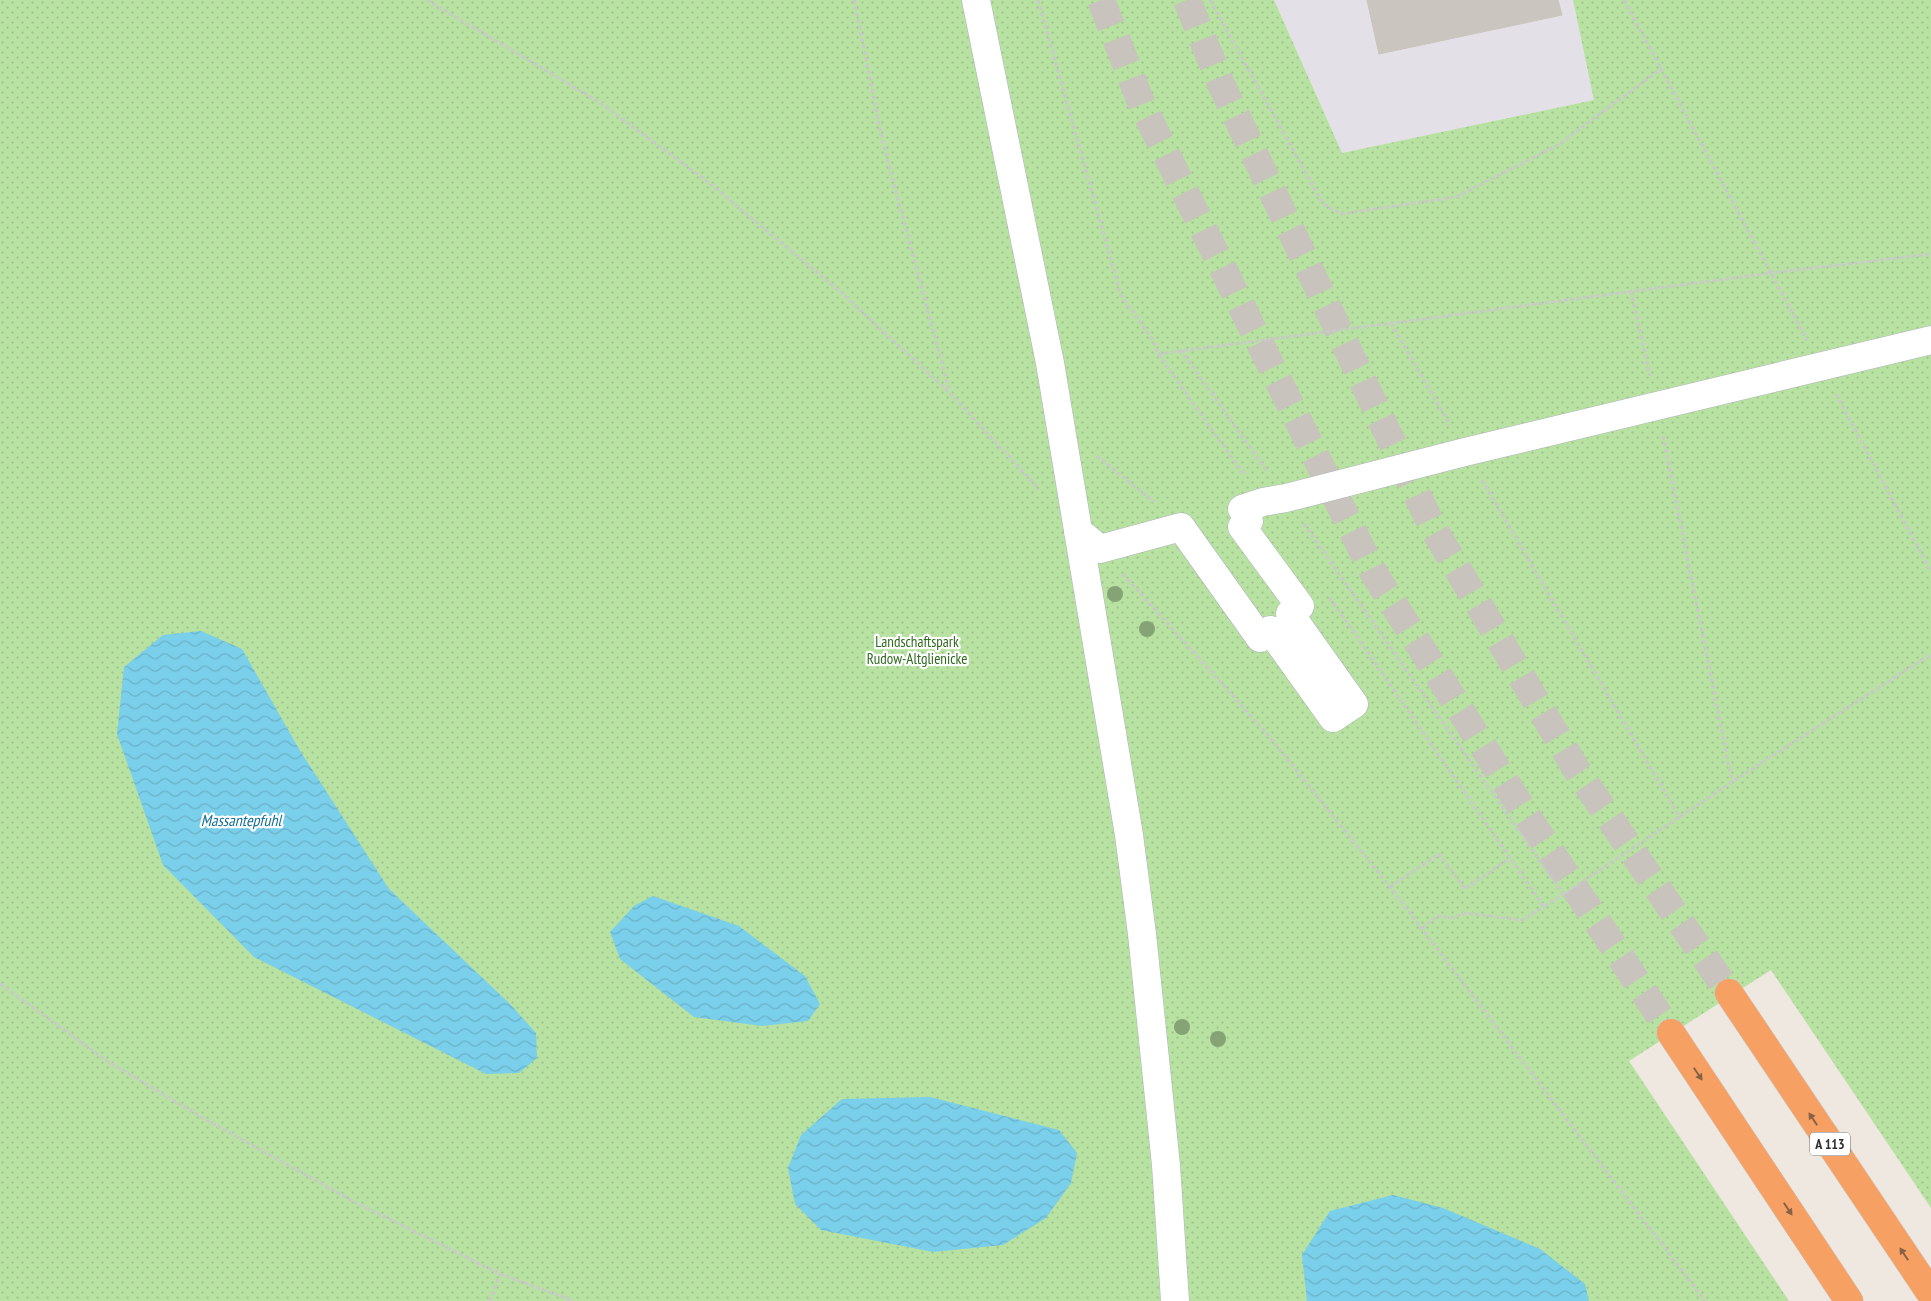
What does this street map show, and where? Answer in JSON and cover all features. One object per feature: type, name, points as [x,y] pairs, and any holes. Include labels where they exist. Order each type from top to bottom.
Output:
[{"type":"highway","name":"A 113","points":[[1729,993],[1931,1294]]},
{"type":"highway","points":[[1671,1033],[1848,1301]]},
{"type":"street","points":[[976,0],[1048,354],[1132,855],[1166,1165],[1175,1301]]},
{"type":"street","points":[[1078,531],[1100,549],[1181,527],[1260,638],[1270,630],[1333,718],[1354,704],[1290,614],[1300,606],[1242,526],[1249,522],[1242,509],[1465,452],[1931,340]]},
{"type":"path","points":[[428,0],[600,102],[703,178],[836,288],[949,392],[1044,494]]},
{"type":"path","points":[[854,0],[882,139],[949,392]]},
{"type":"path","points":[[1038,0],[1120,296],[1152,340],[1158,354],[1274,500],[1563,894]]},
{"type":"path","points":[[1210,0],[1323,204],[1342,214],[1456,197],[1558,145],[1662,68]]},
{"type":"path","points":[[1624,0],[1931,572]]},
{"type":"path","points":[[1158,354],[1631,291],[1931,254]]},
{"type":"path","points":[[1631,291],[1657,406],[1732,782]]},
{"type":"path","points":[[1391,323],[1680,818]]},
{"type":"path","points":[[1181,350],[1274,500]]},
{"type":"path","points":[[1060,426],[1166,512],[1181,527]]},
{"type":"path","points":[[1100,549],[1268,734],[1422,928],[1511,1048],[1705,1301]]},
{"type":"path","points":[[1325,591],[1544,907]]},
{"type":"path","points":[[1422,928],[1438,916],[1452,918],[1465,913],[1522,920],[1931,654]]},
{"type":"path","points":[[1390,887],[1439,854],[1465,890],[1510,858]]},
{"type":"path","points":[[0,984],[107,1061],[349,1200],[500,1274],[574,1301]]},
{"type":"path","points":[[490,1301],[500,1274]]},
{"type":"shaded area","points":[[1274,0],[1573,0],[1595,100],[1342,153]]},
{"type":"green space","name":"Landschaftspark Rudow-Altglienicke","points":[[0,0],[1274,0],[1342,153],[1594,100],[1573,0],[1931,0],[1931,1208],[1771,970],[1629,1061],[1789,1301],[0,1301]]},
{"type":"water","name":"Massantepfuhl","points":[[201,631],[242,649],[299,749],[389,889],[511,1005],[536,1033],[537,1058],[519,1073],[486,1074],[254,957],[163,865],[117,734],[124,667],[163,635]]},
{"type":"water","points":[[653,896],[739,926],[805,976],[820,1004],[808,1021],[762,1026],[694,1017],[620,959],[610,932],[634,906]]},
{"type":"water","points":[[930,1097],[1059,1130],[1077,1153],[1071,1183],[1046,1218],[1003,1245],[933,1252],[821,1230],[795,1204],[788,1168],[801,1135],[842,1099]]},
{"type":"water","points":[[1393,1195],[1443,1208],[1540,1249],[1585,1284],[1589,1301],[1307,1301],[1302,1255],[1330,1211]]},
{"type":"building","points":[[1367,0],[1558,0],[1562,15],[1379,54]]},
{"type":"tunnel","points":[[1101,0],[1142,105],[1372,570],[1525,813],[1671,1033]]},
{"type":"tunnel","points":[[1187,0],[1221,84],[1432,526],[1578,772],[1729,993]]}]
